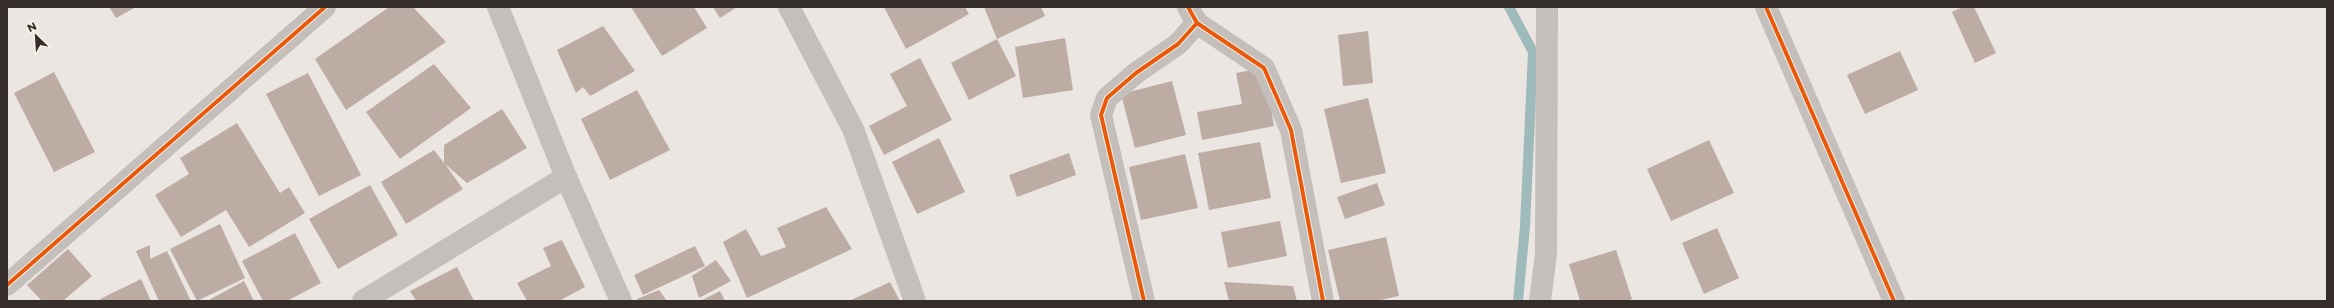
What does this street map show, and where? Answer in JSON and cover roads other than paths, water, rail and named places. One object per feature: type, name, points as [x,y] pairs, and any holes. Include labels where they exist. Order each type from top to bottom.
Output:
[{"type":"street","points":[[7,285],[325,7]]},
{"type":"street","points":[[498,7],[566,177],[621,301]]},
{"type":"street","points":[[789,7],[853,129],[916,301]]},
{"type":"street","points":[[1540,301],[1546,254],[1547,7]]},
{"type":"street","points":[[1766,7],[1894,301]]},
{"type":"street","points":[[1144,301],[1101,115],[1108,98],[1136,73],[1178,44],[1193,15],[1264,68],[1291,130],[1323,301]]},
{"type":"street","points":[[363,301],[566,177]]},
{"type":"waterway","points":[[1509,7],[1533,52],[1525,226],[1518,301]]}]
